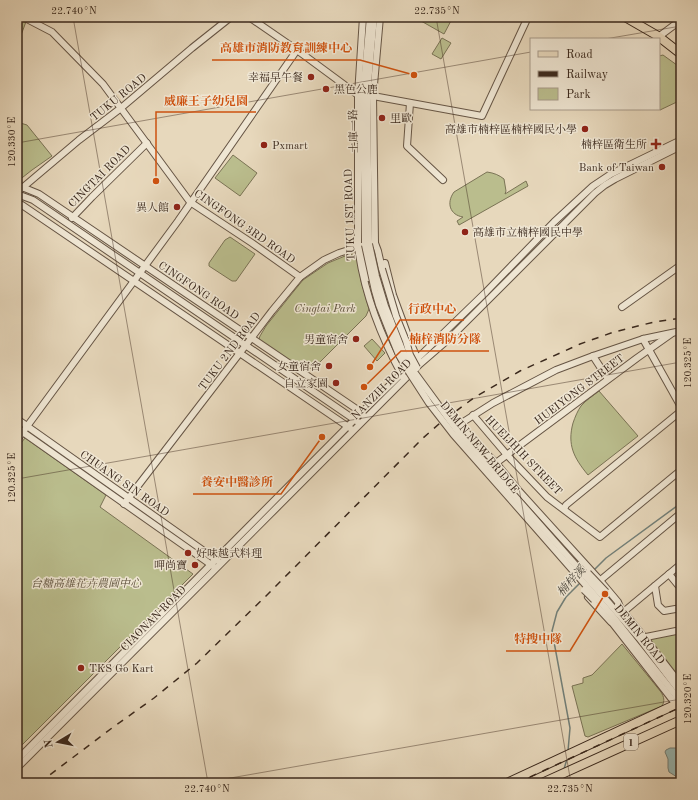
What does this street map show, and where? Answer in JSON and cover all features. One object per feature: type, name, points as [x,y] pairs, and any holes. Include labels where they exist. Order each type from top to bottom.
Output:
[{"type":"main road","points":[[617,17],[630,20],[656,38]]},
{"type":"main road","points":[[660,41],[681,54]]},
{"type":"main road","points":[[660,42],[681,59]]},
{"type":"main road","name":"1","points":[[507,783],[680,705]]},
{"type":"main road","name":"1","points":[[542,783],[681,720]]},
{"type":"street","name":"CINGFONG 3RD ROAD","points":[[20,17],[52,32],[103,84],[190,202],[300,277]]},
{"type":"street","name":"TUKU ROAD","points":[[17,193],[20,186],[121,108],[231,17]]},
{"type":"street","points":[[249,17],[365,95],[482,116],[528,17]]},
{"type":"street","name":"TUKU 1ST ROAD","points":[[363,17],[370,244],[381,248],[393,295],[420,364]]},
{"type":"street","name":"土庫一路","points":[[370,17],[365,95],[370,244]]},
{"type":"street","name":"土庫一路","points":[[365,95],[374,17]]},
{"type":"street","name":"TUKU 1ST ROAD","points":[[380,17],[365,95],[358,247],[364,280],[378,323],[405,380]]},
{"type":"street","points":[[658,38],[681,20]]},
{"type":"street","points":[[17,440],[190,202],[297,50]]},
{"type":"street","points":[[410,103],[407,146],[444,180]]},
{"type":"street","name":"NANZIH ROAD","points":[[219,561],[355,419],[486,292],[554,222],[593,186],[611,174],[681,140]]},
{"type":"street","name":"CINGTAI ROAD","points":[[67,224],[147,143]]},
{"type":"street","name":"NANZIH ROAD","points":[[199,581],[354,431],[420,364],[450,338],[595,193],[615,179],[681,146]]},
{"type":"street","name":"CINGFONG ROAD","points":[[20,186],[39,194],[252,338],[367,418]]},
{"type":"street","name":"CINGFONG ROAD","points":[[17,193],[32,200],[361,424]]},
{"type":"street","points":[[17,203],[134,280],[354,431]]},
{"type":"street","points":[[370,244],[378,251],[382,270],[396,316],[410,355],[422,377],[468,438],[576,561],[600,596]]},
{"type":"street","name":"TUKU 2ND ROAD","points":[[124,504],[272,311],[300,277],[324,260],[339,253],[370,244]]},
{"type":"street","name":"DEMIN NEW BRIDGE","points":[[370,244],[375,291],[379,305],[399,356],[429,403],[452,434],[541,534],[600,596]]},
{"type":"street","points":[[358,247],[362,250],[364,256],[368,278],[376,306],[389,341],[401,367],[428,408],[469,459],[531,526],[618,615]]},
{"type":"street","points":[[622,307],[681,265]]},
{"type":"street","points":[[618,615],[618,602],[460,424],[493,403],[556,370],[643,339],[681,331]]},
{"type":"street","name":"HUEIYONG STREET","points":[[496,463],[608,379],[674,332]]},
{"type":"street","points":[[643,339],[681,407]]},
{"type":"street","points":[[593,356],[608,379]]},
{"type":"street","points":[[564,509],[566,505],[681,411]]},
{"type":"street","name":"HUEIJHIH STREET","points":[[473,416],[507,455],[547,497],[600,537],[681,470]]},
{"type":"street","name":"CHUANG SIN ROAD","points":[[17,419],[219,561]]},
{"type":"street","name":"CHUANG SIN ROAD","points":[[17,428],[213,567]]},
{"type":"street","points":[[618,615],[584,594],[598,579],[681,513]]},
{"type":"street","points":[[618,615],[681,564]]},
{"type":"street","points":[[668,574],[678,585],[681,584]]},
{"type":"street","name":"CIAONAN ROAD","points":[[17,760],[199,581]]},
{"type":"street","name":"CIAONAN ROAD","points":[[17,768],[199,581]]},
{"type":"street","points":[[655,586],[658,604],[664,611],[681,608]]},
{"type":"street","name":"DEMIN ROAD","points":[[600,596],[618,615],[680,705]]},
{"type":"street","name":"DEMIN ROAD","points":[[618,615],[637,641],[681,693]]},
{"type":"street","points":[[637,641],[681,630]]},
{"type":"street","name":"DEMIN ROAD","points":[[637,641],[681,685]]},
{"type":"green space","points":[[17,17],[27,19],[17,46]]},
{"type":"green space","points":[[414,17],[453,17],[444,34]]},
{"type":"green space","points":[[442,38],[451,43],[441,59],[432,54]]},
{"type":"green space","points":[[663,55],[681,68],[681,100],[660,110],[660,56]]},
{"type":"green space","points":[[17,122],[27,125],[52,156],[18,181],[17,181]]},
{"type":"green space","points":[[233,155],[257,173],[240,196],[215,178]]},
{"type":"green space","points":[[487,172],[496,174],[504,179],[505,194],[526,181],[528,186],[459,225],[457,221],[463,217],[452,211],[450,204],[450,200],[454,192]]},
{"type":"green space","points":[[230,237],[255,254],[236,281],[232,281],[209,266],[209,263],[225,240]]},
{"type":"green space","name":"Cingtai Park","points":[[353,254],[357,257],[361,281],[369,309],[366,316],[314,367],[306,369],[301,368],[276,354],[260,342],[260,336],[266,326],[303,280],[328,263]]},
{"type":"green space","points":[[372,339],[385,353],[377,361],[364,346]]},
{"type":"green space","points":[[599,391],[638,436],[588,475],[579,463],[573,451],[571,445],[571,431],[581,406]]},
{"type":"green space","name":"台糖高雄花卉農園中心","points":[[25,438],[106,495],[100,507],[193,574],[17,750],[17,448]]},
{"type":"green space","points":[[681,633],[681,680],[648,638]]},
{"type":"green space","points":[[622,644],[661,692],[664,702],[662,706],[588,737],[585,736],[572,686],[583,683],[583,678],[592,675]]},
{"type":"water","points":[[670,748],[677,748],[681,754],[681,777],[677,777],[669,772],[668,759],[665,752]]},
{"type":"waterway","name":"楠梓溪","points":[[594,570],[606,558],[681,503]]},
{"type":"waterway","name":"楠梓溪","points":[[568,751],[570,728],[552,631],[557,612],[566,597],[581,582]]},
{"type":"waterway","name":"楠梓溪","points":[[564,769],[567,759]]},
{"type":"waterway","name":"楠梓溪","points":[[561,783],[563,776]]},
{"type":"railway","points":[[39,783],[154,698],[197,663],[423,438],[440,423],[475,397],[520,371],[580,344],[614,332],[654,322],[681,318]]},
{"type":"railway","points":[[517,783],[681,707]]},
{"type":"place","name":"高雄市消防教育訓練中心","points":[[414,75]]},
{"type":"place","name":"幸福早午餐","points":[[311,77]]},
{"type":"place","name":"黑色公鹿","points":[[326,89]]},
{"type":"place","name":"里歐","points":[[382,118]]},
{"type":"place","name":"高雄市楠梓區楠梓國民小學","points":[[585,129]]},
{"type":"place","name":"楠梓區衛生所","points":[[656,144]]},
{"type":"place","name":"Pxmart","points":[[264,145]]},
{"type":"place","name":"Bank of Taiwan","points":[[662,167]]},
{"type":"place","name":"威廉王子幼兒園","points":[[156,181]]},
{"type":"place","name":"異人館","points":[[177,207]]},
{"type":"place","name":"高雄市立楠梓國民中學","points":[[465,232]]},
{"type":"place","name":"男童宿舍","points":[[356,339]]},
{"type":"place","name":"女童宿舍","points":[[329,366]]},
{"type":"place","name":"行政中心","points":[[370,367]]},
{"type":"place","name":"自立家園","points":[[336,383]]},
{"type":"place","name":"楠梓消防分隊","points":[[364,387]]},
{"type":"place","name":"養安中醫診所","points":[[322,437]]},
{"type":"place","name":"好味越式料理","points":[[188,553]]},
{"type":"place","name":"呷尚寶","points":[[195,565]]},
{"type":"place","name":"特搜中隊","points":[[605,594]]},
{"type":"place","name":"TKS Go Kart","points":[[81,668]]}]
